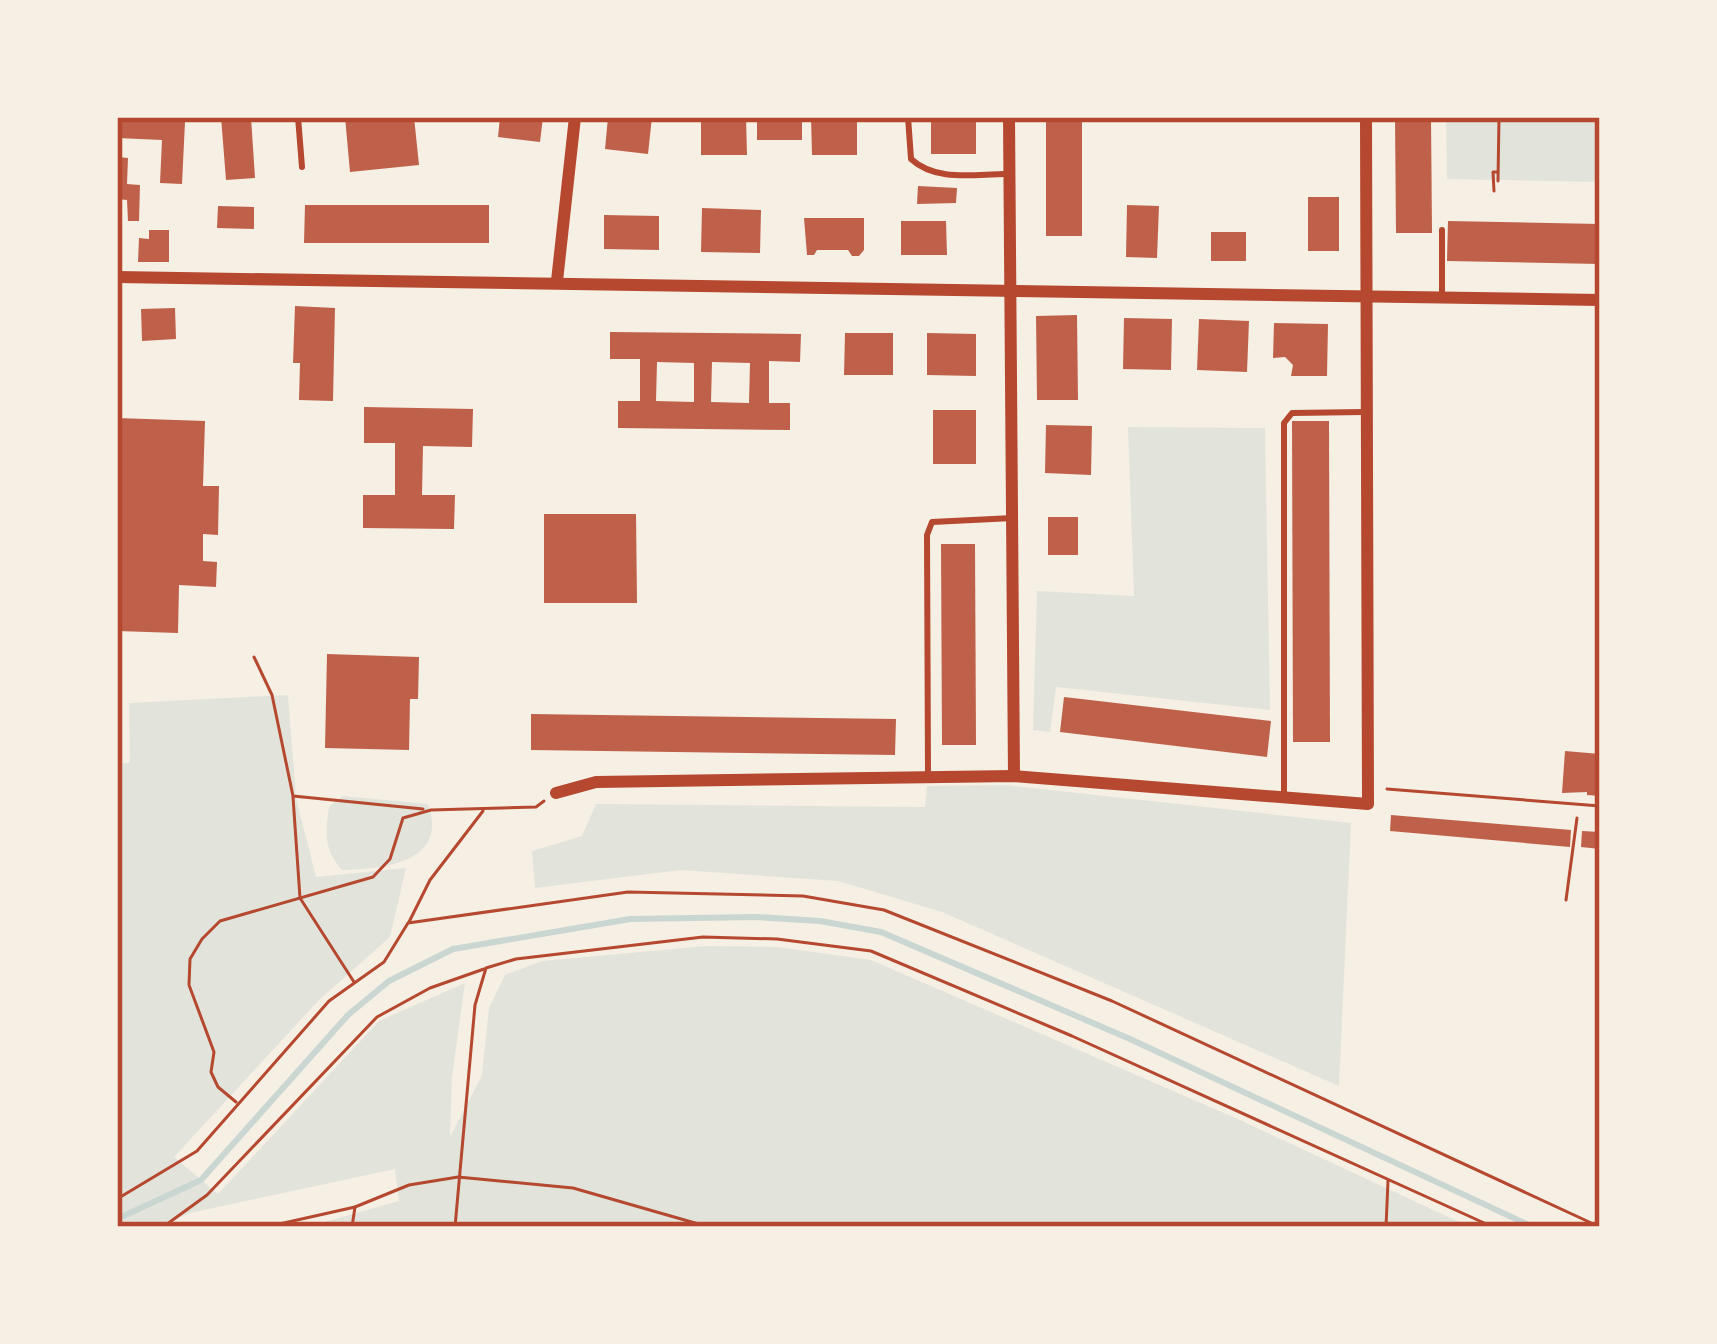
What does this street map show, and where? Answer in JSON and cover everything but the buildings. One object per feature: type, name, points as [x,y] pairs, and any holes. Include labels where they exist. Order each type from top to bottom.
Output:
[{"type":"street","points":[[557,281],[575,117]]},
{"type":"street","points":[[1009,117],[1014,776]]},
{"type":"street","points":[[556,794],[596,782],[1014,776],[1369,803],[1366,117]]},
{"type":"street","points":[[117,277],[1600,300]]},
{"type":"lane","points":[[298,117],[302,167]]},
{"type":"lane","points":[[908,117],[911,159],[924,171],[1010,174]]},
{"type":"lane","points":[[1442,230],[1442,297]]},
{"type":"lane","points":[[1284,796],[1284,423],[1292,413],[1368,412]]},
{"type":"lane","points":[[928,778],[926,535],[932,522],[944,519],[1013,518]]},
{"type":"path","points":[[1498,181],[1499,117]]},
{"type":"path","points":[[1494,190],[1493,172],[1498,172]]},
{"type":"path","points":[[254,657],[272,695],[293,796],[301,898],[354,983]]},
{"type":"path","points":[[1369,803],[1388,788],[1600,806]]},
{"type":"path","points":[[293,796],[431,810],[536,807]]},
{"type":"path","points":[[238,1103],[218,1088],[212,1072],[214,1052],[189,985],[190,959],[202,939],[220,921],[381,872],[403,818],[431,810]]},
{"type":"path","points":[[117,1199],[197,1151],[329,1001],[384,962],[430,880],[483,811]]},
{"type":"path","points":[[1566,900],[1577,818]]},
{"type":"path","points":[[408,923],[628,892],[802,896],[884,910],[1112,1001],[1600,1227]]},
{"type":"path","points":[[164,1227],[207,1195],[377,1017],[430,988],[516,959],[703,937],[777,939],[871,951],[1072,1036],[1493,1227]]},
{"type":"path","points":[[454,1227],[475,1005],[486,968]]},
{"type":"path","points":[[266,1227],[355,1207],[409,1185],[458,1177],[574,1188],[709,1227]]},
{"type":"path","points":[[1386,1227],[1388,1179]]},
{"type":"path","points":[[352,1227],[355,1207]]},
{"type":"shaded area","points":[[1446,117],[1600,117],[1600,182],[1447,179]]},
{"type":"shaded area","points":[[1128,427],[1265,428],[1270,710],[1056,687],[1050,732],[1033,730],[1037,591],[1134,596]]},
{"type":"shaded area","points":[[288,695],[296,798],[316,877],[406,868],[390,937],[319,1000],[174,1157],[218,1194],[379,1021],[465,983],[452,1077],[450,1137],[482,1075],[489,1008],[505,975],[542,961],[706,946],[777,947],[871,960],[1240,1120],[1470,1227],[307,1227],[399,1201],[395,1169],[190,1213],[157,1227],[117,1227],[117,763],[130,763],[129,703]]},
{"type":"shaded area","points":[[1004,785],[1351,823],[1339,1086],[942,912],[838,881],[681,870],[535,888],[532,851],[582,836],[596,804],[925,807],[927,786]]},
{"type":"shaded area","points":[[343,796],[428,804],[429,839],[421,850],[394,864],[342,870],[329,848],[327,833],[329,807]]},
{"type":"waterway","points":[[117,1219],[201,1180],[348,1015],[389,981],[453,949],[630,919],[756,917],[820,921],[881,932],[1130,1039],[1533,1227]]}]
